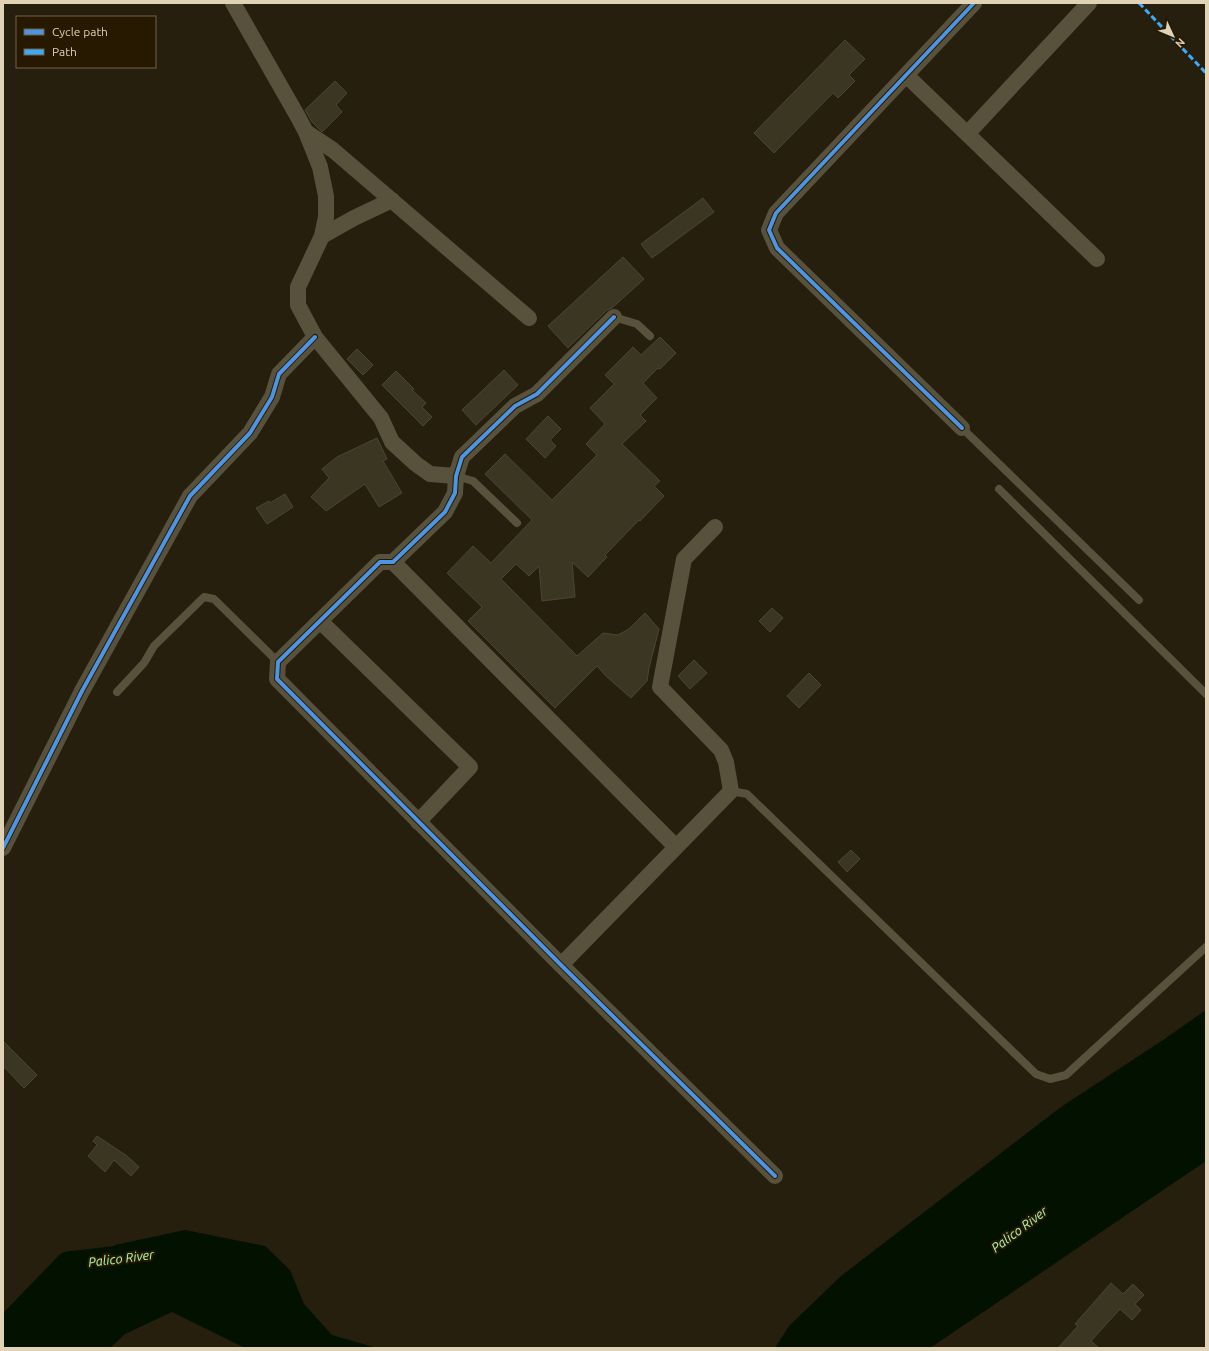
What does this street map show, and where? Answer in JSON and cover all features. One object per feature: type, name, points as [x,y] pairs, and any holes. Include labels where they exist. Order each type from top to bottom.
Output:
[{"type":"street","points":[[233,3],[306,132],[320,166],[326,196],[326,217],[322,236],[298,287],[298,305],[315,337],[381,418],[392,442],[416,464],[430,474],[456,476]]},
{"type":"street","points":[[967,134],[1089,3]]},
{"type":"street","points":[[962,428],[777,248],[769,230],[776,213],[906,75],[968,5]]},
{"type":"street","points":[[906,75],[1097,259]]},
{"type":"street","points":[[306,132],[333,150],[529,318]]},
{"type":"street","points":[[322,236],[354,218],[392,200]]},
{"type":"street","points":[[614,318],[537,394],[515,406],[462,457],[456,476],[455,493],[445,512],[393,562],[380,562],[278,662],[277,679],[561,965],[775,1176]]},
{"type":"street","points":[[3,848],[82,691],[190,496],[250,433],[272,397],[279,374],[315,337]]},
{"type":"street","points":[[561,965],[731,791],[726,762],[721,750],[660,687],[684,559],[715,527]]},
{"type":"street","points":[[393,562],[676,847]]},
{"type":"street","points":[[320,621],[470,767],[418,822]]},
{"type":"lane","points":[[614,318],[637,324],[650,336]]},
{"type":"lane","points":[[962,428],[1140,600]]},
{"type":"lane","points":[[456,476],[473,481],[517,522]]},
{"type":"lane","points":[[999,489],[1206,694]]},
{"type":"lane","points":[[116,692],[144,663],[154,646],[204,597],[214,599],[278,662]]},
{"type":"lane","points":[[731,791],[747,794],[1036,1074],[1050,1079],[1066,1075],[1206,947]]},
{"type":"water","points":[[1206,1010],[1206,1161],[930,1348],[775,1348],[789,1326],[841,1276],[1061,1107]]},
{"type":"water","points":[[185,1230],[265,1246],[290,1270],[304,1304],[332,1335],[377,1348],[245,1348],[172,1312],[125,1334],[110,1348],[3,1348],[3,1327],[29,1299],[115,1245]]},
{"type":"building","points":[[845,40],[865,59],[849,75],[855,81],[838,98],[833,93],[774,153],[754,133]]},
{"type":"building","points":[[335,81],[347,93],[336,105],[342,112],[322,132],[312,122],[305,110]]},
{"type":"building","points":[[703,198],[714,212],[652,258],[641,244]]},
{"type":"building","points":[[623,257],[644,279],[612,308],[607,310],[568,348],[548,326]]},
{"type":"building","points":[[660,337],[676,353],[643,383],[657,398],[640,415],[646,421],[622,444],[660,481],[654,486],[664,496],[605,555],[607,557],[588,577],[572,562],[575,597],[542,601],[539,566],[529,576],[516,564],[501,579],[577,656],[603,633],[618,635],[629,629],[645,613],[659,629],[647,681],[631,698],[597,666],[555,708],[468,621],[482,607],[447,573],[473,546],[491,563],[532,520],[485,474],[505,454],[552,500],[597,455],[586,444],[605,424],[590,408],[614,384],[605,375],[633,347],[641,355]]},
{"type":"building","points":[[357,349],[373,365],[363,375],[347,359]]},
{"type":"building","points":[[504,370],[518,385],[476,425],[462,410]]},
{"type":"building","points":[[396,371],[414,389],[412,390],[426,403],[422,407],[432,417],[423,426],[382,385]]},
{"type":"building","points":[[548,416],[561,429],[550,440],[556,446],[545,458],[526,439]]},
{"type":"building","points":[[377,438],[387,459],[383,461],[402,493],[379,507],[365,484],[326,511],[311,497],[329,478],[322,469],[337,457]]},
{"type":"building","points":[[285,494],[293,507],[267,524],[256,508],[269,501],[270,503]]},
{"type":"building","points":[[772,608],[783,618],[770,632],[759,621]]},
{"type":"building","points":[[694,660],[707,673],[690,689],[678,676]]},
{"type":"building","points":[[809,673],[821,685],[799,708],[787,696]]},
{"type":"building","points":[[851,850],[860,859],[847,872],[838,862]]},
{"type":"building","points":[[3,1041],[37,1075],[24,1088],[3,1066]]},
{"type":"building","points":[[97,1136],[127,1156],[139,1167],[131,1176],[114,1160],[105,1172],[88,1156],[97,1145],[93,1141]]},
{"type":"building","points":[[1111,1283],[1123,1294],[1133,1284],[1144,1295],[1135,1304],[1141,1310],[1132,1320],[1120,1309],[1091,1341],[1099,1348],[1058,1348],[1078,1326],[1075,1324]]},
{"type":"waterway","name":"Palico River","points":[[3,1331],[68,1264],[121,1258]]},
{"type":"marked path","points":[[1139,3],[1206,73]]},
{"type":"cycle path","points":[[962,428],[777,248],[769,230],[776,213],[974,3]]},
{"type":"cycle path","points":[[614,317],[537,394],[515,406],[462,457],[456,476],[455,493],[445,512],[393,562],[380,562],[278,662],[277,679],[561,965],[775,1176]]},
{"type":"cycle path","points":[[3,848],[82,691],[190,496],[250,433],[272,397],[279,374],[315,337]]}]
